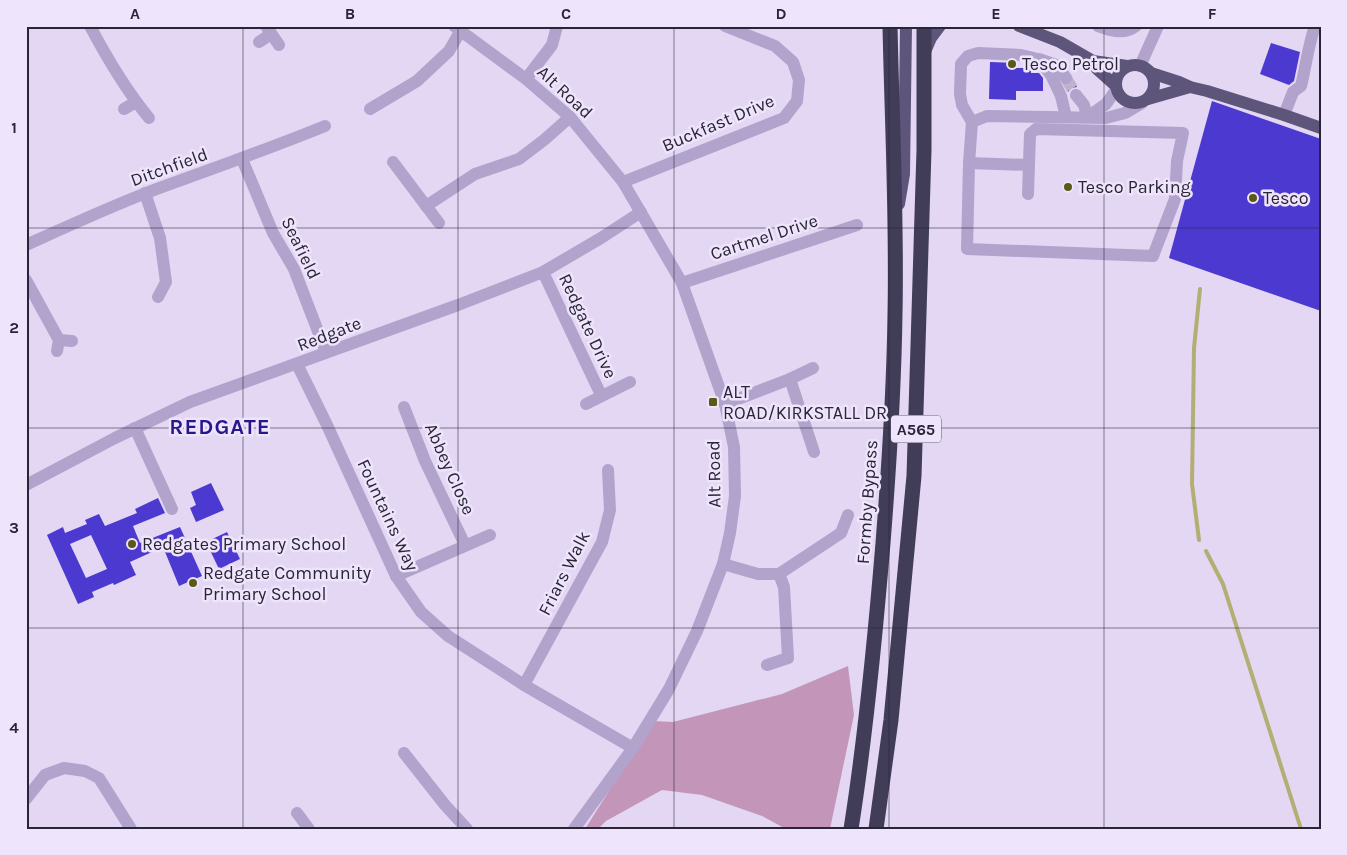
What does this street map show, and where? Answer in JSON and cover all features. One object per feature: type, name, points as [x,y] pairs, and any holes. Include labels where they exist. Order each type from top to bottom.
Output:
[{"type":"highway","name":"Formby Bypass","points":[[851,829],[874,642],[888,486],[895,314],[895,223],[890,26]]},
{"type":"highway","name":"A565","points":[[876,829],[891,720],[914,476],[920,293],[924,26]]},
{"type":"main road","points":[[895,223],[904,174],[906,26]]},
{"type":"main road","points":[[924,54],[931,38],[940,26]]},
{"type":"main road","points":[[1019,26],[1060,42],[1093,61],[1134,66],[1190,87],[1321,128]]},
{"type":"main road","points":[[1093,61],[1097,69],[1116,88],[1124,100],[1136,104],[1190,87]]},
{"type":"main road","points":[[1116,88],[1118,74],[1134,66]]},
{"type":"main road","points":[[1145,101],[1154,90],[1155,84],[1151,73]]},
{"type":"street","points":[[90,26],[109,61],[148,118]]},
{"type":"street","points":[[526,79],[552,45],[557,26]]},
{"type":"street","name":"Buckfast Drive","points":[[623,182],[784,118],[797,101],[799,80],[793,62],[775,46],[725,26]]},
{"type":"street","points":[[1098,26],[1115,32],[1130,28]]},
{"type":"street","points":[[1134,66],[1158,26]]},
{"type":"street","points":[[1284,115],[1292,92],[1302,86],[1309,45],[1315,26]]},
{"type":"street","points":[[371,109],[417,81],[449,51],[458,28]]},
{"type":"street","name":"Alt Road","points":[[458,28],[526,79],[570,117],[623,182],[682,283],[724,404],[734,447],[735,496],[730,533],[723,564],[697,631],[669,689],[633,748],[574,829]]},
{"type":"street","points":[[259,42],[269,30],[279,45]]},
{"type":"street","points":[[1028,194],[1030,134],[1036,130],[1183,132],[1177,161],[1175,198],[1153,256],[967,249],[972,122],[962,105],[960,94],[961,64],[968,56],[978,53],[1022,55],[1056,65],[1066,78]]},
{"type":"street","points":[[1034,58],[1044,65],[1051,75],[1061,96],[1066,117]]},
{"type":"street","points":[[1088,116],[1106,104],[1116,88]]},
{"type":"street","points":[[1076,95],[1084,105],[1088,116]]},
{"type":"street","points":[[972,122],[987,116],[1112,117],[1125,113],[1145,101]]},
{"type":"street","points":[[124,109],[136,102]]},
{"type":"street","points":[[426,206],[475,174],[519,159],[570,117]]},
{"type":"street","name":"Ditchfield","points":[[26,245],[91,215],[146,193],[326,127]]},
{"type":"street","name":"Seafield","points":[[242,159],[273,233],[294,269],[326,352]]},
{"type":"street","points":[[393,162],[439,223]]},
{"type":"street","points":[[969,163],[1028,165]]},
{"type":"street","points":[[146,193],[160,238],[171,285],[158,297]]},
{"type":"street","name":"Redgate","points":[[26,485],[135,428],[190,402],[458,305],[543,272],[641,212]]},
{"type":"street","name":"Cartmel Drive","points":[[682,283],[857,225]]},
{"type":"street","name":"Redgate Drive","points":[[543,272],[601,395]]},
{"type":"street","points":[[26,280],[62,344]]},
{"type":"street","name":"Fountains Way","points":[[297,364],[396,576],[421,612],[448,636],[524,685],[633,748]]},
{"type":"street","points":[[724,404],[814,368]]},
{"type":"street","points":[[790,379],[814,452]]},
{"type":"street","name":"Redgate Drive","points":[[586,404],[630,382]]},
{"type":"street","name":"Abbey Close","points":[[404,407],[425,461],[465,545]]},
{"type":"street","points":[[135,428],[172,509]]},
{"type":"street","name":"Friars Walk","points":[[524,685],[602,542],[610,510],[608,470]]},
{"type":"street","points":[[723,564],[758,574],[779,574],[841,532],[848,515]]},
{"type":"street","name":"Abbey Close","points":[[396,576],[490,535]]},
{"type":"street","points":[[767,665],[788,658],[784,587],[779,574]]},
{"type":"street","points":[[404,753],[445,806],[467,829]]},
{"type":"street","points":[[26,799],[45,775],[64,768],[85,771],[99,778],[131,829]]},
{"type":"street","points":[[298,813],[306,828]]},
{"type":"shaded area","points":[[848,666],[854,715],[830,829],[786,829],[762,816],[702,795],[662,790],[606,821],[598,829],[585,829],[653,721],[673,722],[782,694]]},
{"type":"building","points":[[1271,43],[1300,52],[1294,81],[1289,85],[1260,74]]},
{"type":"building","points":[[990,62],[1016,63],[1015,68],[1031,68],[1031,73],[1039,73],[1043,78],[1043,91],[1016,91],[1016,100],[989,99]]},
{"type":"building","points":[[1074,81],[1077,87],[1071,88],[1068,92],[1065,86],[1071,85]]},
{"type":"building","name":"Tesco","points":[[1212,101],[1321,139],[1321,311],[1169,258]]},
{"type":"building","points":[[211,483],[224,510],[196,522],[190,508],[196,505],[191,492]]},
{"type":"building","name":"Redgates Primary School","points":[[158,498],[165,513],[133,526],[140,543],[180,527],[202,576],[179,586],[163,547],[130,562],[136,575],[92,592],[94,597],[78,604],[47,535],[63,527],[65,533],[87,524],[85,520],[99,514],[105,526],[137,513],[135,509]],"holes":[[[91,535],[107,569],[86,578],[70,544]]]},
{"type":"building","points":[[227,532],[240,559],[219,569],[206,542]]},
{"type":"waterway","points":[[1199,540],[1192,484],[1194,348],[1200,289]]},
{"type":"waterway","points":[[1206,551],[1223,584],[1301,829]]},
{"type":"tunnel","points":[[1066,78],[1076,95]]},
{"type":"place","name":"Tesco Petrol","points":[[1012,64]]},
{"type":"place","name":"Tesco Parking","points":[[1068,187]]},
{"type":"place","name":"Tesco","points":[[1253,198]]},
{"type":"place","name":"ALT ROAD/KIRKSTALL DR","points":[[713,402]]},
{"type":"place","name":"Redgates Primary School","points":[[132,544]]},
{"type":"place","name":"Redgate Community Primary School","points":[[193,583]]},
{"type":"district","name":"REDGATE","points":[[220,426]]}]
